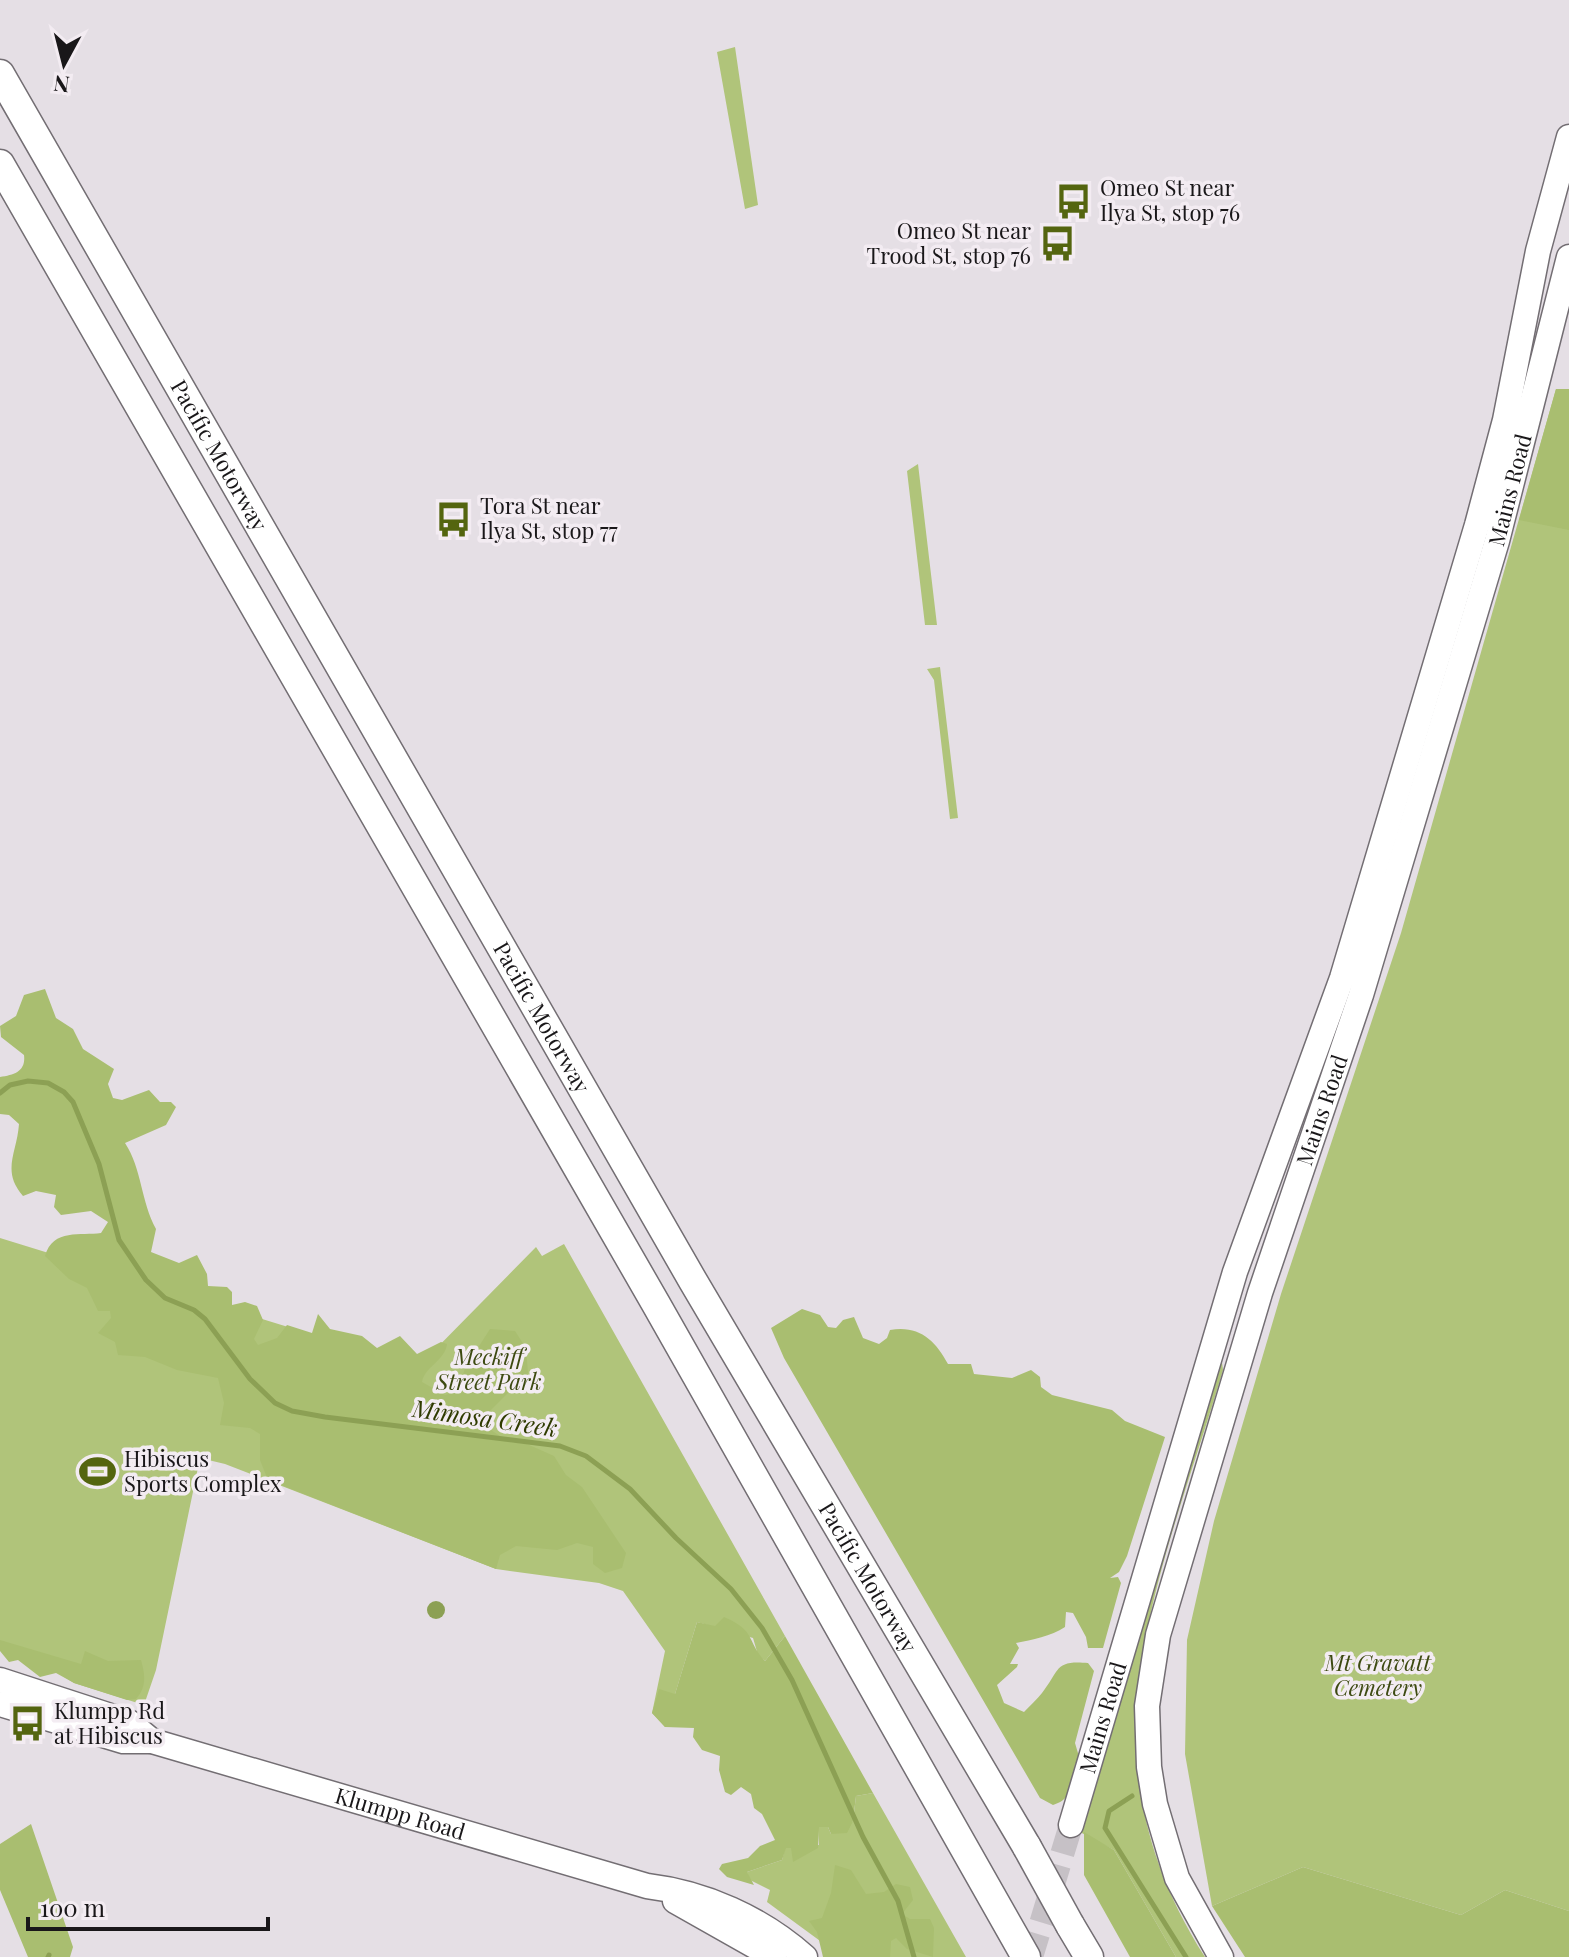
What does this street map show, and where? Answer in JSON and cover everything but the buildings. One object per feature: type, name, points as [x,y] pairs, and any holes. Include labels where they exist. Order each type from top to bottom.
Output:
[{"type":"highway","name":"Pacific Motorway","points":[[0,74],[685,1268],[1089,1957]]},
{"type":"highway","name":"Pacific Motorway","points":[[0,164],[1026,1957]]},
{"type":"main road","name":"Mains Road","points":[[1071,1825],[1235,1272],[1342,978],[1473,540],[1505,420],[1541,236],[1569,137]]},
{"type":"main road","name":"Mains Road","points":[[1221,1957],[1177,1878],[1155,1804],[1149,1767],[1147,1706],[1158,1635],[1244,1344],[1361,995],[1453,689],[1522,449],[1569,257]]},
{"type":"main road","name":"Klumpp Road","points":[[0,1680],[129,1722],[152,1741]]},
{"type":"main road","name":"Klumpp Road","points":[[0,1704],[123,1741],[152,1741],[647,1886],[685,1891],[762,1926],[805,1957]]},
{"type":"main road","name":"Klumpp Road","points":[[647,1886],[774,1957]]},
{"type":"green space","points":[[735,47],[758,205],[745,209],[717,52]]},
{"type":"green space","name":"Mt Gravatt Cemetery","points":[[1556,389],[1569,389],[1569,1911],[1505,1890],[1461,1915],[1303,1867],[1212,1906],[1185,1754],[1187,1640],[1214,1521],[1281,1294],[1401,933]]},
{"type":"green space","points":[[1556,389],[1569,389],[1569,530],[1519,520]]},
{"type":"green space","points":[[918,464],[937,625],[925,625],[907,471]]},
{"type":"green space","points":[[940,667],[958,818],[950,819],[934,680],[927,669]]},
{"type":"green space","name":"Meckiff Street Park","points":[[45,989],[56,1018],[73,1029],[83,1049],[114,1069],[108,1084],[113,1098],[122,1100],[149,1090],[160,1102],[171,1102],[176,1107],[166,1125],[125,1143],[156,1229],[151,1252],[179,1263],[197,1255],[207,1274],[208,1286],[227,1287],[232,1292],[232,1305],[245,1302],[257,1306],[263,1320],[254,1339],[258,1345],[277,1338],[287,1325],[312,1333],[318,1314],[330,1329],[362,1336],[377,1348],[400,1336],[417,1354],[441,1342],[447,1344],[443,1355],[422,1382],[445,1395],[458,1392],[465,1368],[490,1329],[515,1331],[526,1348],[528,1373],[479,1422],[509,1442],[527,1444],[554,1456],[566,1475],[582,1487],[626,1553],[622,1568],[605,1573],[593,1564],[593,1547],[577,1543],[557,1550],[516,1546],[500,1555],[496,1569],[268,1480],[260,1460],[260,1434],[250,1428],[220,1425],[224,1403],[218,1378],[177,1370],[145,1357],[118,1355],[115,1342],[98,1333],[111,1318],[110,1311],[98,1311],[87,1288],[69,1279],[45,1256],[54,1241],[61,1237],[101,1233],[108,1222],[91,1211],[61,1215],[54,1207],[56,1195],[36,1191],[23,1196],[16,1187],[12,1170],[19,1124],[9,1115],[0,1114],[0,1077],[18,1071],[23,1065],[24,1055],[1,1037],[0,1026],[16,1016],[24,995]]},
{"type":"green space","name":"Meckiff Street Park","points":[[0,1238],[418,1367],[536,1247],[542,1256],[564,1244],[785,1636],[765,1661],[758,1655],[753,1638],[697,1622],[665,1727],[652,1713],[665,1651],[623,1591],[599,1583],[496,1569],[225,1464],[200,1458],[156,1670],[144,1705],[74,1683],[32,1656],[0,1646]]},
{"type":"green space","points":[[802,1309],[820,1315],[828,1327],[836,1328],[843,1320],[854,1317],[863,1338],[879,1344],[887,1338],[890,1330],[918,1332],[932,1341],[948,1364],[971,1364],[974,1374],[1012,1378],[1031,1370],[1040,1377],[1041,1387],[1052,1395],[1112,1410],[1125,1421],[1165,1437],[1127,1556],[1119,1572],[1110,1578],[1118,1577],[1121,1583],[1103,1648],[1088,1648],[1086,1637],[1073,1613],[1066,1612],[1065,1627],[1016,1643],[1019,1648],[1010,1664],[1018,1664],[1017,1667],[997,1685],[1004,1703],[1024,1712],[1063,1665],[1088,1663],[1094,1671],[1075,1743],[1080,1760],[1075,1764],[1071,1789],[1060,1802],[1053,1805],[1040,1798],[784,1358],[771,1328]]},
{"type":"green space","points":[[1221,1355],[1223,1370],[1175,1521],[1155,1594],[1141,1665],[1136,1736],[1143,1808],[1165,1881],[1205,1957],[1176,1957],[1114,1850],[1078,1831]]},
{"type":"green space","points":[[724,1617],[742,1627],[765,1661],[785,1636],[873,1793],[856,1796],[853,1821],[847,1833],[831,1834],[828,1827],[819,1827],[818,1848],[793,1862],[791,1848],[786,1848],[782,1860],[747,1872],[754,1885],[727,1877],[719,1869],[722,1864],[748,1858],[760,1846],[775,1840],[762,1814],[754,1808],[751,1794],[741,1787],[731,1795],[725,1792],[719,1770],[720,1756],[702,1750],[693,1737],[694,1728],[665,1727],[652,1713],[659,1689],[675,1694],[697,1622],[715,1626]]},
{"type":"green space","points":[[0,1640],[81,1664],[85,1651],[108,1661],[141,1660],[144,1675],[142,1690],[136,1699],[127,1700],[74,1683],[56,1673],[40,1677],[18,1660],[9,1662],[0,1651]]},
{"type":"green space","points":[[873,1793],[966,1957],[842,1957],[767,1902],[770,1890],[748,1879],[747,1872],[782,1860],[785,1848],[819,1845],[818,1827],[828,1827],[831,1834],[853,1821],[856,1796]]},
{"type":"green space","points":[[31,1824],[73,1947],[70,1957],[28,1957],[0,1890],[0,1844]]},
{"type":"green space","points":[[1084,1832],[1114,1850],[1176,1957],[1130,1957],[1084,1875]]},
{"type":"green space","points":[[835,1865],[851,1870],[866,1894],[884,1892],[896,1884],[910,1887],[913,1900],[902,1914],[910,1919],[930,1919],[934,1928],[933,1957],[907,1949],[896,1938],[891,1941],[890,1957],[823,1957],[817,1932],[809,1921],[822,1918],[831,1893]]},
{"type":"green space","points":[[1303,1867],[1461,1915],[1505,1890],[1569,1911],[1569,1957],[1245,1957],[1212,1906]]},
{"type":"shaded area","points":[[436,1601],[445,1610],[436,1619],[427,1610]]},
{"type":"waterway","name":"Mimosa Creek","points":[[0,1093],[10,1085],[28,1081],[48,1083],[64,1092],[73,1102],[99,1164],[119,1240],[146,1280],[165,1298],[194,1310],[205,1319],[250,1379],[275,1403],[292,1411],[325,1417],[560,1446],[586,1456],[630,1489],[676,1538],[731,1589],[762,1628],[792,1680],[863,1837],[898,1901],[914,1957]]},
{"type":"waterway","points":[[1132,1796],[1109,1811],[1105,1828],[1186,1957]]},
{"type":"tunnel","points":[[1031,1957],[1071,1825]]},
{"type":"place","name":"Omeo St near Ilya St, stop 76","points":[[1074,201]]},
{"type":"place","name":"Omeo St near Trood St, stop 76","points":[[1057,244]]},
{"type":"place","name":"Tora St near Ilya St, stop 77","points":[[454,519]]},
{"type":"place","name":"Hibiscus Sports Complex","points":[[98,1472]]},
{"type":"place","name":"Klumpp Rd at Hibiscus","points":[[28,1724]]}]
